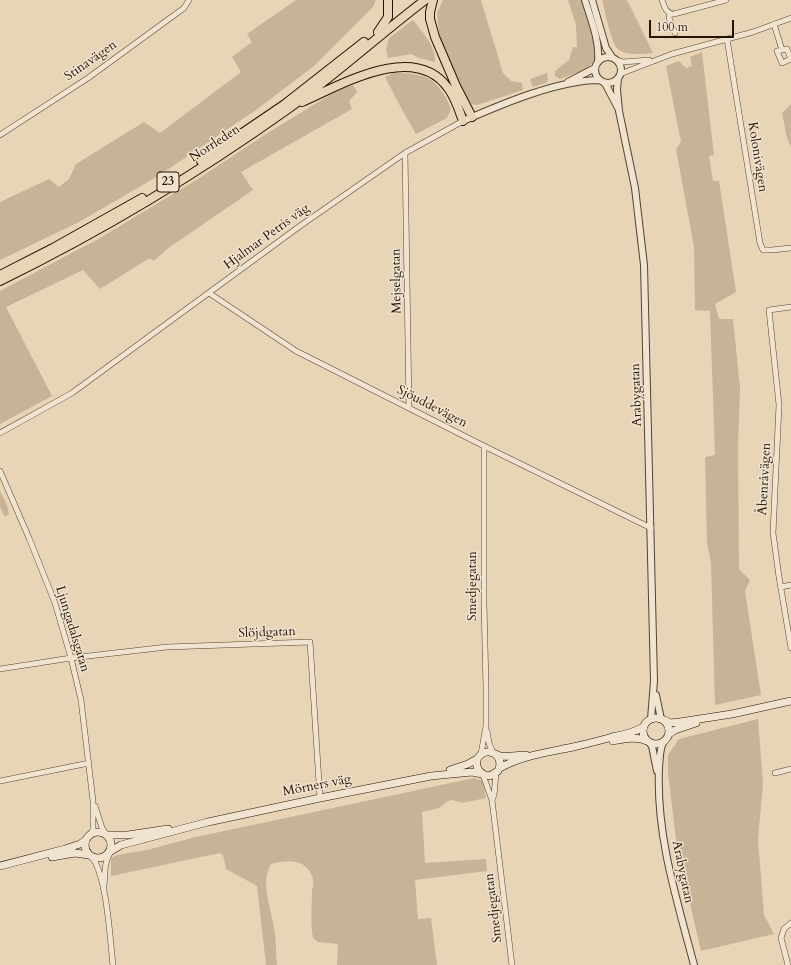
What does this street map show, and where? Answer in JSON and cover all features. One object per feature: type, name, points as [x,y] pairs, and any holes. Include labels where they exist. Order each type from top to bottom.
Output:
[{"type":"highway","points":[[378,32],[388,17],[388,0]]},
{"type":"highway","name":"Norrleden","points":[[0,275],[114,214],[201,162],[285,104],[417,0]]},
{"type":"highway","name":"Norrleden","points":[[0,281],[56,253],[117,219],[215,159],[288,109],[339,70],[424,0]]},
{"type":"highway","points":[[434,0],[430,12],[430,19],[435,36],[456,86],[472,117]]},
{"type":"highway","points":[[288,109],[373,72],[391,68],[412,66],[429,72],[445,84],[452,94],[463,121]]},
{"type":"main road","points":[[579,746],[637,738],[642,738],[656,744],[664,741],[669,734],[675,730],[732,714],[791,701]]},
{"type":"main road","points":[[540,754],[507,756],[487,752],[479,756],[477,766],[482,774],[490,776],[513,762],[634,731],[643,727],[646,722],[651,719],[656,718],[672,723],[732,714]]},
{"type":"main road","points":[[663,720],[669,728],[669,734]]},
{"type":"main road","points":[[643,727],[643,732],[648,741]]},
{"type":"main road","points":[[494,753],[500,761],[498,771]]},
{"type":"main road","name":"Mörners väg","points":[[431,776],[464,766],[479,756]]},
{"type":"main road","name":"Mörners väg","points":[[110,852],[121,845],[208,822],[320,798],[431,776],[472,772],[482,774]]},
{"type":"main road","name":"Mörners väg","points":[[107,835],[128,835],[208,822]]},
{"type":"main road","points":[[0,866],[10,863],[65,849],[80,844],[91,834],[96,832],[102,832],[107,835],[112,842],[110,852],[105,857],[100,858],[75,853],[10,863]]},
{"type":"main road","points":[[86,840],[85,848],[90,856]]},
{"type":"street","name":"Stinavägen","points":[[0,135],[88,78],[184,8],[189,0]]},
{"type":"street","points":[[585,0],[596,37],[598,50],[596,74],[601,81],[611,82],[619,76],[656,59],[727,39],[791,18]]},
{"type":"street","points":[[592,0],[606,48],[620,66],[619,76]]},
{"type":"street","points":[[662,0],[670,14],[669,18],[675,33]]},
{"type":"street","points":[[670,14],[683,12],[726,0]]},
{"type":"street","points":[[774,24],[782,50]]},
{"type":"street","name":"Kolonivägen","points":[[727,39],[760,243],[763,250],[791,248]]},
{"type":"street","points":[[787,48],[791,59],[782,63],[778,51],[782,50],[787,48]]},
{"type":"street","points":[[596,65],[604,57],[614,58],[623,62],[656,59]]},
{"type":"street","name":"Hjalmar Petris väg","points":[[561,85],[596,65]]},
{"type":"street","name":"Arabygatan","points":[[619,76],[617,82],[619,111],[635,188],[644,265],[654,681],[651,719]]},
{"type":"street","name":"Hjalmar Petris väg","points":[[0,433],[72,393],[300,226],[405,153],[463,121],[531,94],[561,85],[601,81]]},
{"type":"street","name":"Arabygatan","points":[[601,81],[606,85],[619,111]]},
{"type":"street","name":"Mejselgatan","points":[[405,153],[409,408]]},
{"type":"street","name":"Sjöuddevägen","points":[[210,293],[296,351],[651,528]]},
{"type":"street","name":"Åbenråvägen","points":[[791,307],[769,310],[779,405],[773,533],[791,648]]},
{"type":"street","name":"Smedjegatan","points":[[484,446],[486,726],[489,744],[494,753]]},
{"type":"street","name":"Ljungadalsgatan","points":[[0,471],[55,603],[81,700],[93,801],[93,829],[91,834]]},
{"type":"street","points":[[781,587],[791,585]]},
{"type":"street","name":"Slöjdgatan","points":[[70,658],[167,647],[310,642],[320,798]]},
{"type":"street","points":[[0,669],[70,658]]},
{"type":"street","name":"Arabygatan","points":[[654,681],[658,709],[663,720]]},
{"type":"street","name":"Smedjegatan","points":[[479,756],[486,726]]},
{"type":"street","name":"Arabygatan","points":[[648,741],[653,750],[659,783]]},
{"type":"street","name":"Arabygatan","points":[[664,741],[661,745],[660,752],[660,821],[671,882],[694,965]]},
{"type":"street","points":[[0,780],[89,763]]},
{"type":"street","points":[[775,773],[791,769]]},
{"type":"street","name":"Smedjegatan","points":[[492,800],[498,771]]},
{"type":"street","name":"Smedjegatan","points":[[482,774],[492,800],[512,965]]},
{"type":"street","name":"Ljungadalsgatan","points":[[93,801],[102,828],[107,835]]},
{"type":"street","points":[[104,893],[106,859],[110,852]]},
{"type":"street","points":[[90,856],[95,861],[104,893],[113,965]]},
{"type":"street","points":[[788,965],[781,938],[784,929],[791,923]]},
{"type":"shaded area","points":[[296,0],[376,0],[373,7],[314,66],[256,110],[158,176],[79,222],[0,260],[0,202],[49,179],[59,187],[69,179],[76,164],[144,122],[160,133],[241,72],[232,57],[252,42],[247,34]]},
{"type":"shaded area","points":[[443,0],[481,0],[503,73],[511,81],[522,83],[523,90],[477,105],[471,104],[465,95],[439,34],[437,13]]},
{"type":"shaded area","points":[[568,0],[582,0],[596,53],[595,58],[588,69],[560,79],[555,76],[555,71],[569,60],[573,47],[577,47],[576,25]]},
{"type":"shaded area","points":[[602,0],[627,0],[653,53],[631,54],[623,52],[616,47],[611,35]]},
{"type":"shaded area","points":[[413,20],[431,45],[435,56],[435,62],[419,58],[411,54],[388,58],[386,50],[389,38]]},
{"type":"shaded area","points":[[702,52],[714,155],[709,156],[713,181],[719,181],[736,292],[715,304],[719,319],[733,319],[740,388],[738,446],[739,569],[750,580],[745,591],[761,695],[715,705],[711,563],[707,543],[705,457],[715,455],[710,311],[695,310],[694,247],[676,149],[681,142],[666,66],[679,61],[686,68],[692,66],[690,57]]},
{"type":"shaded area","points":[[393,73],[422,76],[435,84],[441,90],[451,109],[447,118],[416,134],[385,77]]},
{"type":"shaded area","points":[[547,73],[548,80],[546,83],[533,87],[530,79]]},
{"type":"shaded area","points":[[353,85],[357,92],[349,101],[352,109],[241,172],[253,190],[167,249],[155,260],[148,259],[100,289],[83,270],[6,307],[52,396],[0,424],[0,291],[100,238],[198,179],[266,134],[333,93]]},
{"type":"shaded area","points":[[791,104],[791,147],[787,138],[782,113]]},
{"type":"shaded area","points":[[0,491],[7,505],[9,514],[5,517],[0,507]]},
{"type":"shaded area","points":[[758,719],[763,783],[758,839],[764,915],[774,934],[701,951],[677,848],[668,773],[668,755],[679,739]]},
{"type":"shaded area","points":[[474,778],[483,781],[486,798],[462,803],[452,800],[448,801],[439,808],[422,812],[425,863],[486,859],[487,871],[415,880],[418,919],[431,918],[437,965],[337,965],[338,944],[318,942],[313,938],[311,921],[313,878],[309,870],[300,863],[289,861],[271,864],[266,880],[266,889],[274,926],[277,965],[266,965],[257,886],[226,869],[223,855],[220,853],[111,876],[111,858],[117,855],[147,850],[196,837]]}]
